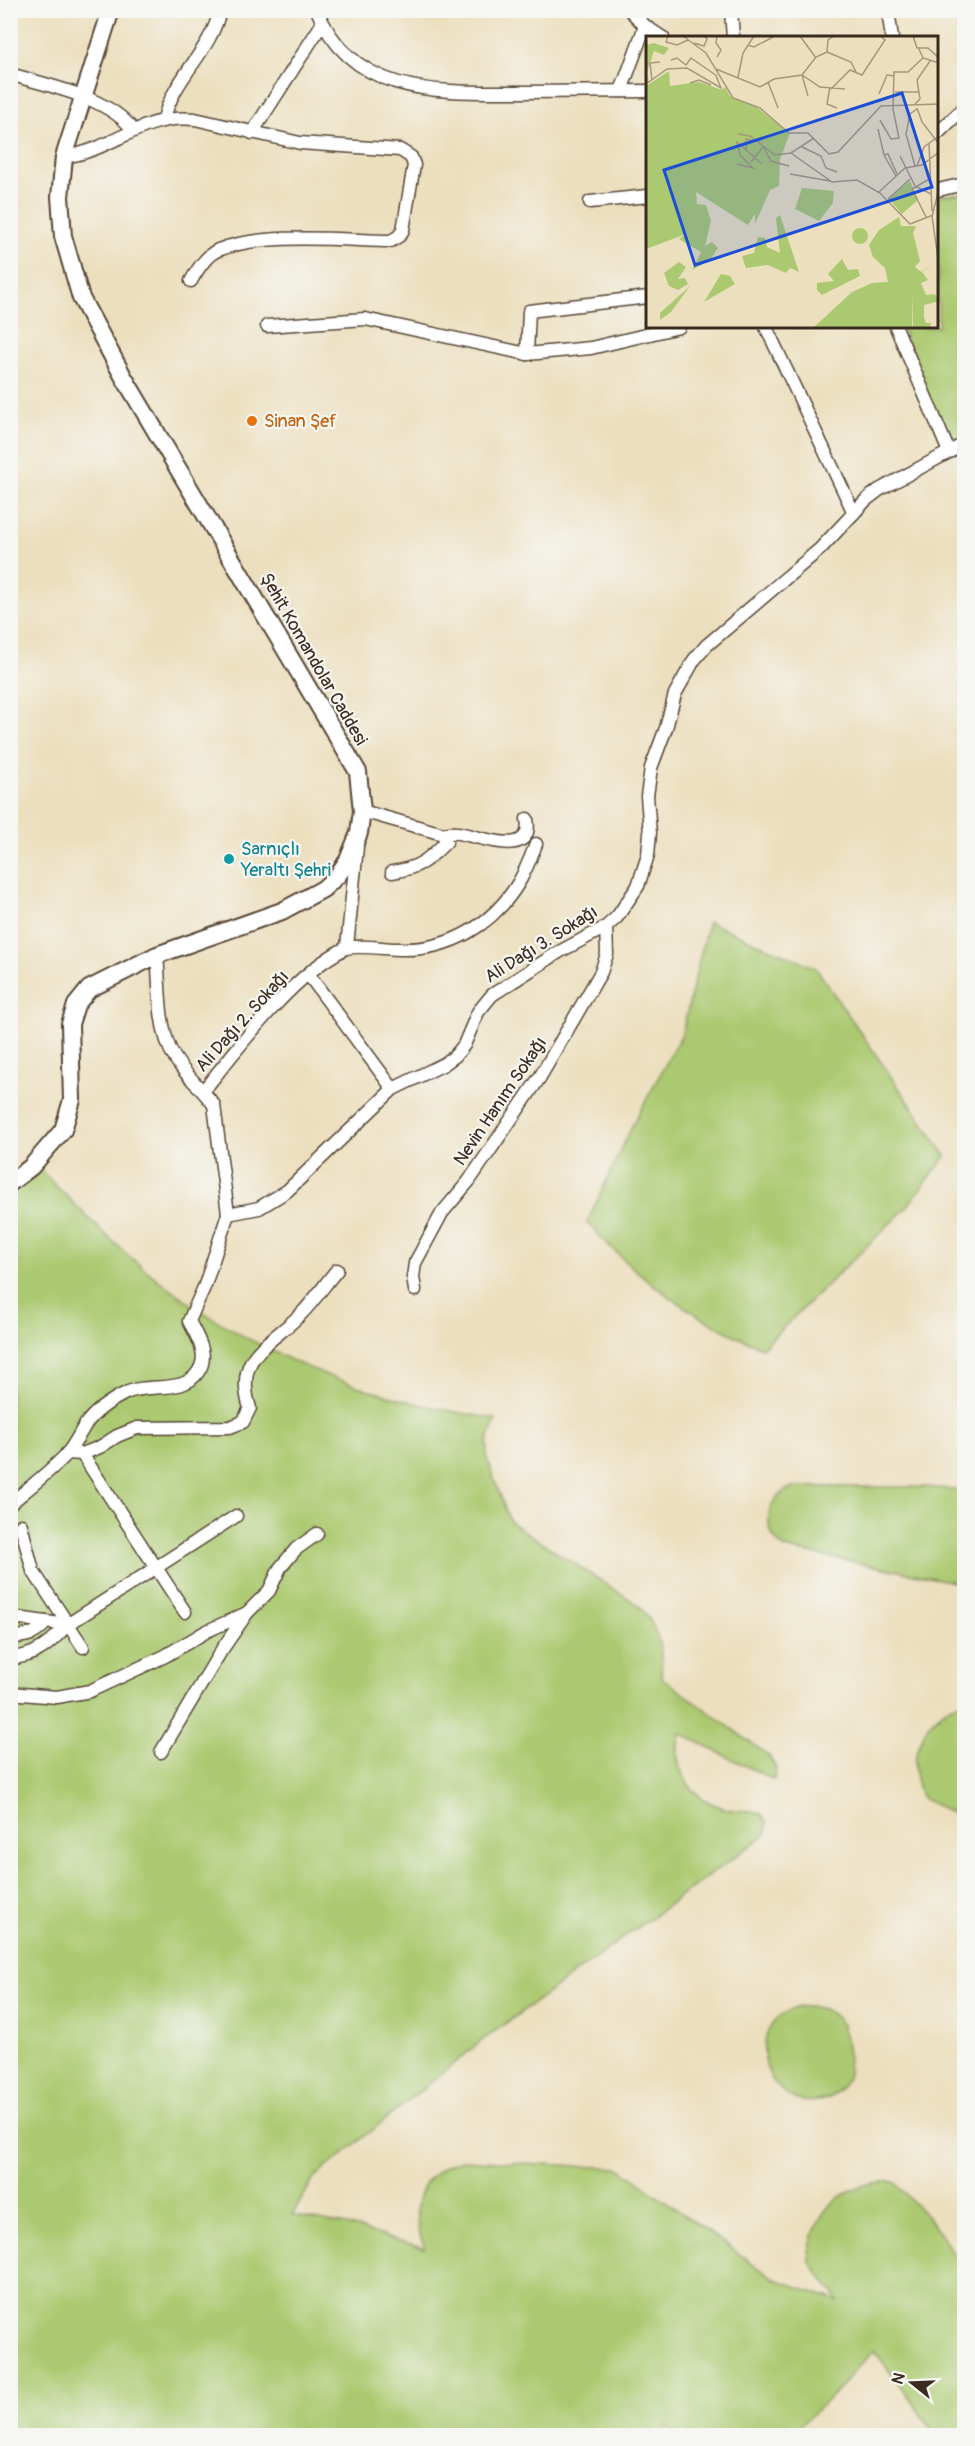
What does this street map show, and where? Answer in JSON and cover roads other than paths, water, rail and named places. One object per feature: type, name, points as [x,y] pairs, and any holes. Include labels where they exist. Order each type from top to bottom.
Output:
[{"type":"main road","name":"Şehit Komandolar Caddesi","points":[[10,1183],[31,1167],[63,1130],[72,1100],[70,1024],[76,1005],[89,988],[158,955],[282,910],[323,890],[338,875],[348,860],[359,833],[362,811],[358,772],[123,376],[81,298],[63,236],[60,197],[64,157],[111,10]]},
{"type":"street","points":[[164,119],[172,96],[212,34],[220,10]]},
{"type":"street","points":[[317,10],[322,24],[343,52],[360,66],[399,84],[450,92],[646,91]]},
{"type":"street","points":[[630,10],[645,26],[660,36]]},
{"type":"street","points":[[730,10],[733,36]]},
{"type":"street","points":[[888,10],[892,36]]},
{"type":"street","points":[[252,133],[322,24]]},
{"type":"street","points":[[621,92],[645,26]]},
{"type":"street","points":[[10,74],[82,97],[117,113],[133,130]]},
{"type":"street","points":[[939,132],[964,108]]},
{"type":"street","points":[[64,157],[92,151],[133,130],[164,119],[195,119],[320,146],[400,150],[408,154],[414,165],[403,230],[391,241],[273,241],[216,250],[191,281]]},
{"type":"street","points":[[939,190],[964,184]]},
{"type":"street","points":[[590,202],[646,196]]},
{"type":"street","points":[[526,354],[529,311],[646,297]]},
{"type":"street","points":[[267,326],[365,319],[526,354],[591,348],[676,328]]},
{"type":"street","points":[[766,328],[854,513]]},
{"type":"street","points":[[896,328],[949,452]]},
{"type":"street","name":"Ali Dağı 3. Sokağı","points":[[228,1214],[260,1208],[287,1191],[393,1089],[444,1064],[455,1056],[464,1045],[478,1012],[492,994],[559,952],[606,927],[628,903],[644,872],[650,833],[648,782],[682,678],[707,645],[820,549],[879,490],[964,444]]},
{"type":"street","points":[[362,811],[443,834],[456,832],[499,843],[514,842],[525,835],[528,830],[527,819]]},
{"type":"street","points":[[359,833],[346,947],[417,950],[445,945],[471,932],[493,914],[519,882],[536,844]]},
{"type":"street","points":[[392,872],[412,869],[429,859],[446,842],[443,834]]},
{"type":"street","name":"Nevin Hanım Sokağı","points":[[415,1290],[413,1277],[415,1263],[442,1214],[469,1181],[540,1077],[601,972],[607,954],[606,927]]},
{"type":"street","name":"Ali Dağı 2. Sokağı","points":[[204,1090],[250,1032],[308,974],[346,947]]},
{"type":"street","points":[[10,1504],[67,1454],[87,1422],[109,1402],[127,1392],[146,1387],[176,1386],[186,1383],[200,1370],[203,1351],[189,1321],[206,1285],[228,1214],[214,1104],[204,1090],[188,1076],[170,1049],[162,1018],[158,955]]},
{"type":"street","points":[[308,974],[393,1089]]},
{"type":"street","points":[[67,1454],[82,1454],[137,1428],[230,1427],[243,1422],[250,1408],[245,1393],[245,1377],[258,1349],[302,1314],[337,1270]]},
{"type":"street","points":[[82,1454],[185,1612]]},
{"type":"street","points":[[10,1658],[19,1658],[49,1646],[67,1625],[236,1516]]},
{"type":"street","points":[[21,1525],[33,1570],[83,1647]]},
{"type":"street","points":[[161,1752],[221,1651],[247,1613],[269,1591],[280,1568],[296,1549],[317,1534]]},
{"type":"street","points":[[10,1693],[57,1697],[90,1691],[165,1656],[207,1630],[247,1613]]},
{"type":"street","points":[[10,1617],[67,1625]]},
{"type":"street","points":[[10,1637],[25,1637],[33,1634],[46,1622]]},
{"type":"place","name":"Sinan Şef","points":[[252,421]]},
{"type":"place","name":"Sarnıçlı Yeraltı Şehri","points":[[229,859]]}]
